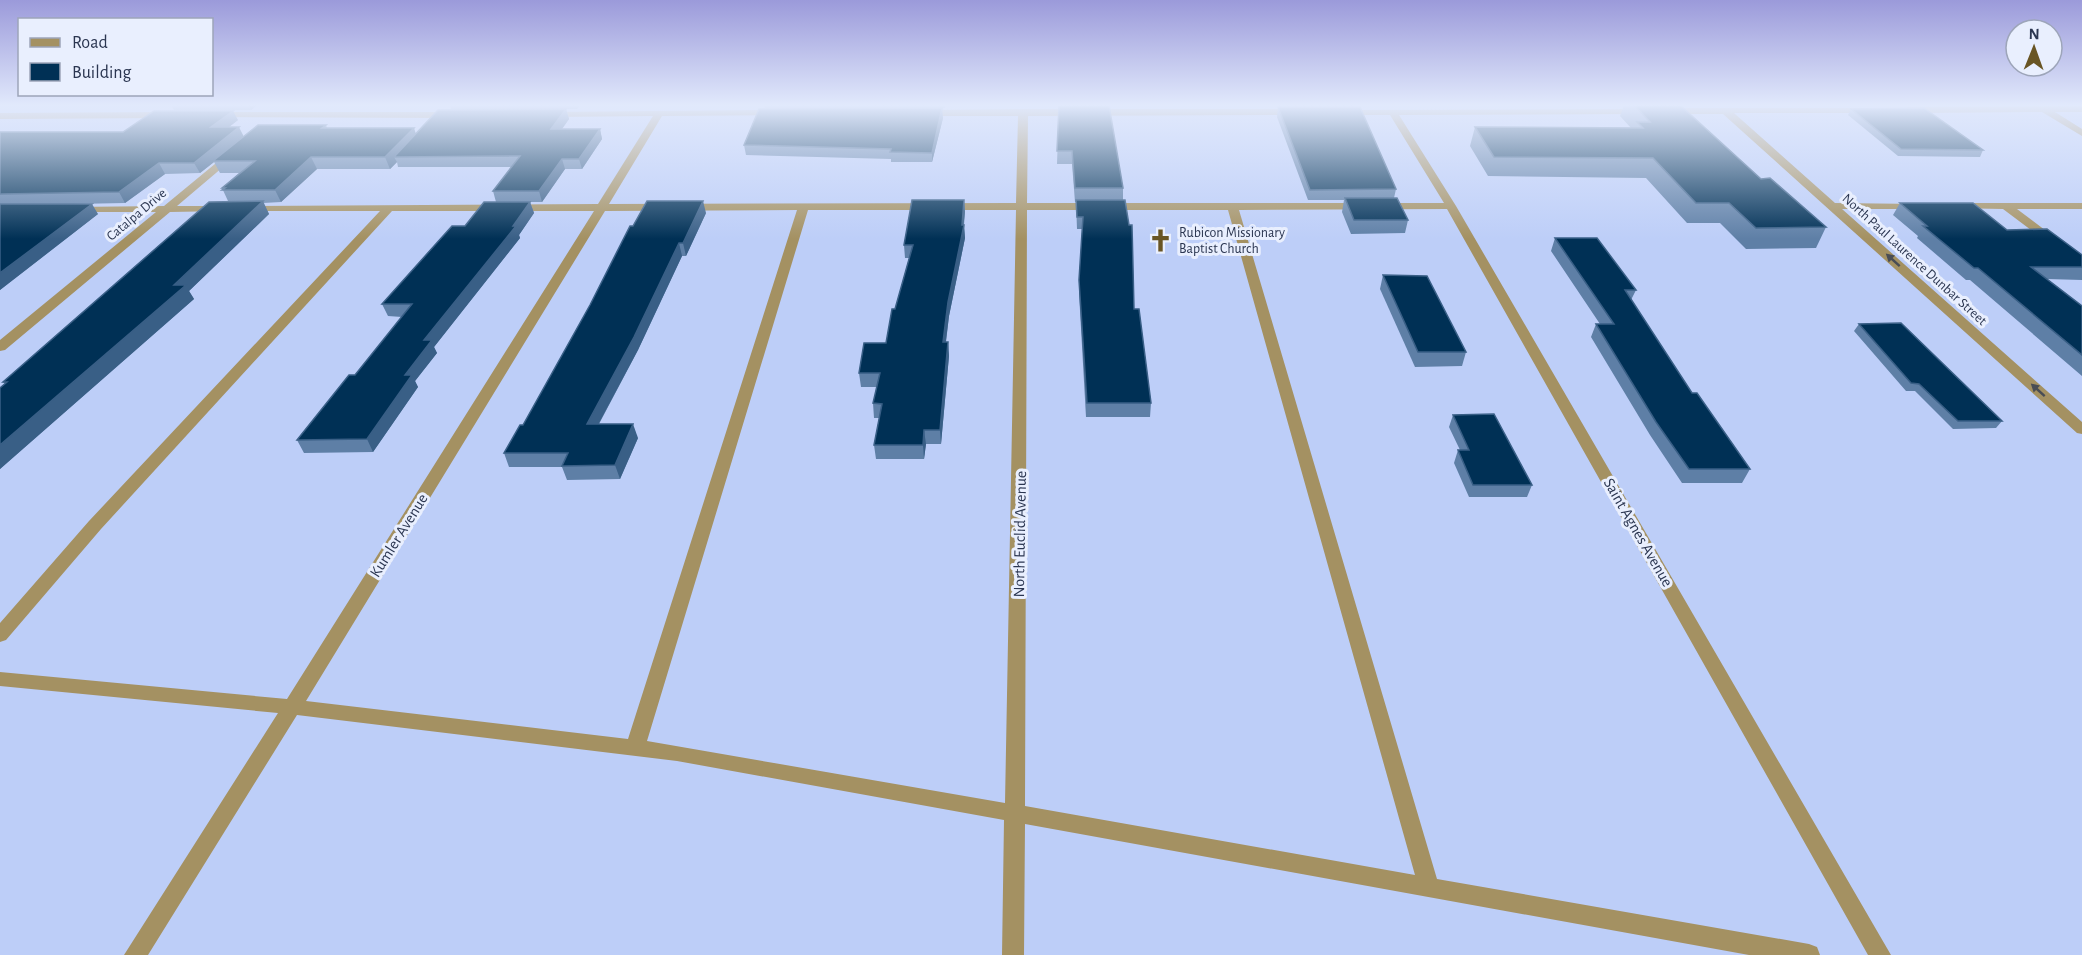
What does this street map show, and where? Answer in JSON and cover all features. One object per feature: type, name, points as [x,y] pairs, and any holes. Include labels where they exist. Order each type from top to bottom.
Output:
[{"type":"street","name":"Kumler Avenue","points":[[135,955],[292,707],[636,150]]},
{"type":"street","name":"North Euclid Avenue","points":[[1013,955],[1023,150]]},
{"type":"street","name":"Saint Agnes Avenue","points":[[1416,150],[1451,206],[1880,955]]},
{"type":"street","name":"North Paul Laurence Dunbar Street","points":[[1769,150],[2082,430]]},
{"type":"street","name":"Catalpa Drive","points":[[0,347],[237,151]]},
{"type":"street","points":[[59,209],[600,206],[1022,208],[1451,206]]},
{"type":"street","points":[[1833,206],[1925,206]]},
{"type":"street","points":[[1948,206],[2082,206]]},
{"type":"street","points":[[2006,206],[2082,264]]},
{"type":"street","points":[[0,635],[95,525],[389,207]]},
{"type":"street","points":[[635,748],[804,207]]},
{"type":"street","points":[[1233,207],[1429,888]]},
{"type":"street","points":[[0,679],[292,707],[677,753],[1809,955]]},
{"type":"building","points":[[0,150],[211,150],[194,163],[159,163],[119,192],[0,194]]},
{"type":"building","points":[[227,150],[392,150],[385,157],[311,157],[275,190],[222,190],[255,161],[213,161]]},
{"type":"building","points":[[401,150],[586,150],[579,159],[562,159],[539,191],[493,191],[520,156],[394,157]]},
{"type":"building","points":[[891,150],[933,150],[932,153],[890,152]]},
{"type":"building","points":[[1117,150],[1123,188],[1075,188],[1072,151],[1057,151]]},
{"type":"building","points":[[1294,150],[1379,150],[1396,189],[1310,190]]},
{"type":"building","points":[[1489,150],[1729,150],[1761,179],[1770,178],[1826,227],[1756,228],[1729,203],[1696,203],[1653,158],[1494,157]]},
{"type":"building","points":[[1345,198],[1397,198],[1408,220],[1354,220]]},
{"type":"building","points":[[912,200],[964,200],[962,225],[964,225],[948,302],[943,342],[948,342],[940,430],[924,430],[923,445],[874,445],[882,404],[873,403],[880,373],[859,373],[864,343],[886,343],[892,309],[895,309],[913,245],[904,245]]},
{"type":"building","points":[[1076,200],[1125,200],[1129,225],[1132,225],[1134,309],[1139,309],[1151,403],[1087,403],[1079,280],[1083,217],[1077,217]]},
{"type":"building","points":[[263,201],[174,285],[186,285],[0,445],[0,388],[7,382],[3,382],[209,202]]},
{"type":"building","points":[[647,201],[703,201],[683,243],[679,243],[634,337],[587,424],[633,424],[615,465],[562,466],[568,453],[504,453],[520,425],[523,425],[590,305],[630,226],[633,226]]},
{"type":"building","points":[[484,202],[530,202],[513,226],[516,226],[424,340],[432,340],[405,375],[412,375],[367,439],[297,440],[349,375],[355,375],[412,304],[382,304],[452,226],[465,226]]},
{"type":"building","points":[[1900,203],[1973,203],[2007,230],[2047,229],[2082,255],[2082,267],[2031,267],[2082,306],[2082,355],[1978,268],[1974,268],[1923,226],[1927,226]]},
{"type":"building","points":[[0,204],[92,204],[0,273]]},
{"type":"building","points":[[1555,238],[1597,238],[1636,290],[1625,290],[1692,393],[1697,393],[1750,469],[1689,469],[1656,422],[1596,324],[1614,324]]},
{"type":"building","points":[[1383,275],[1427,276],[1466,352],[1418,352]]},
{"type":"building","points":[[1901,323],[2002,421],[1958,421],[1919,384],[1911,383],[1859,324]]},
{"type":"building","points":[[1494,414],[1532,485],[1473,485],[1458,450],[1469,450],[1453,415]]},
{"type":"place","name":"Rubicon Missionary Baptist Church","points":[[1161,240]]}]
